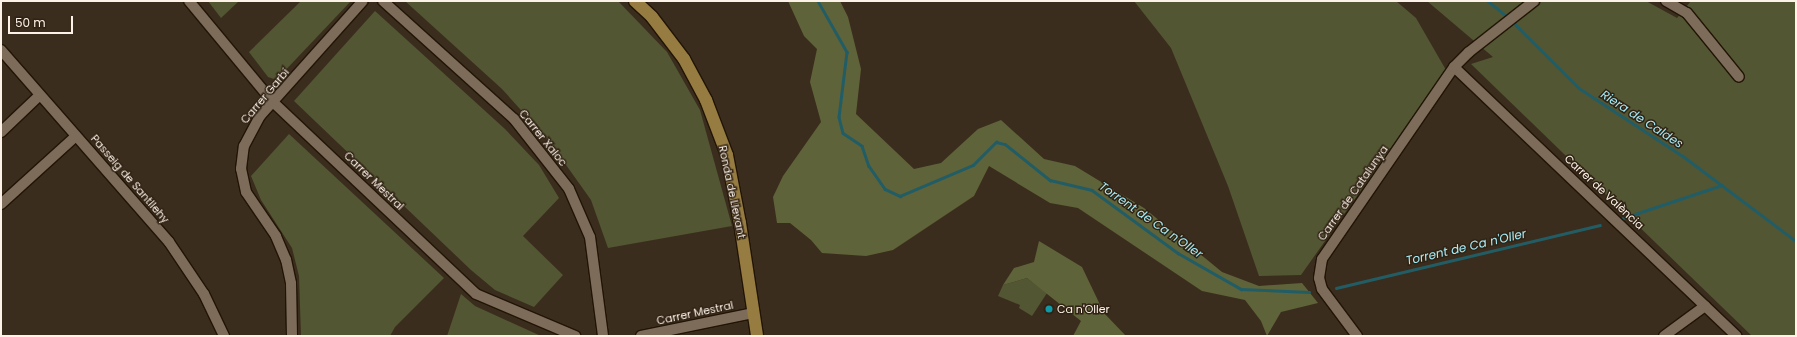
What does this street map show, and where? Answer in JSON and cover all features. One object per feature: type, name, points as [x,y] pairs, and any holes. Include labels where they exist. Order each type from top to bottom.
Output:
[{"type":"main road","name":"Ronda de Llevant","points":[[635,1],[652,17],[684,59],[706,100],[727,155],[757,336]]},
{"type":"street","name":"Carrer Mestral","points":[[189,1],[273,102],[476,294],[575,336]]},
{"type":"street","name":"Carrer Garbí","points":[[292,336],[291,283],[286,260],[276,236],[250,200],[242,182],[241,169],[247,136],[253,125],[363,1]]},
{"type":"street","name":"Carrer Xaloc","points":[[384,1],[514,119],[569,189],[590,237],[603,336]]},
{"type":"street","name":"Carrer de Catalunya","points":[[1356,336],[1322,289],[1319,278],[1322,259],[1454,67],[1469,52],[1534,1]]},
{"type":"street","points":[[1666,1],[1687,13],[1739,78]]},
{"type":"street","name":"Passeig de Santllehy","points":[[1,50],[39,96],[169,242],[204,294],[224,336]]},
{"type":"street","name":"Carrer de València","points":[[1454,67],[1736,336]]},
{"type":"street","points":[[1,132],[39,96]]},
{"type":"street","points":[[1,204],[76,136]]},
{"type":"street","points":[[1664,336],[1705,306]]},
{"type":"street","name":"Carrer Mestral","points":[[641,336],[753,313]]},
{"type":"green space","points":[[208,1],[239,1],[221,18]]},
{"type":"green space","points":[[301,1],[351,1],[279,77],[274,79],[268,77],[249,52]]},
{"type":"green space","points":[[405,1],[618,1],[667,52],[700,110],[732,226],[608,248],[591,200],[549,141],[502,89]]},
{"type":"green space","points":[[788,1],[840,1],[848,17],[861,69],[856,114],[914,169],[941,163],[978,129],[1001,120],[1044,159],[1075,166],[1144,208],[1222,272],[1259,286],[1302,283],[1318,303],[1281,312],[1267,336],[1261,321],[1245,300],[1202,291],[1078,208],[1050,203],[989,166],[974,196],[893,250],[866,256],[822,253],[811,240],[790,223],[777,223],[773,197],[783,176],[821,122],[810,82],[817,49],[804,36]]},
{"type":"green space","points":[[1134,1],[1396,1],[1416,18],[1446,70],[1301,275],[1259,276],[1228,186],[1171,48]]},
{"type":"green space","points":[[1427,1],[1646,1],[1677,18],[1691,1],[1796,1],[1796,336],[1752,336],[1471,64],[1493,57]]},
{"type":"green space","points":[[375,11],[505,129],[539,165],[559,198],[523,236],[563,275],[534,307],[495,290],[471,270],[294,101]]},
{"type":"green space","points":[[289,134],[444,278],[395,327],[390,336],[301,336],[299,276],[292,248],[261,200],[251,176]]},
{"type":"green space","points":[[1039,241],[1082,267],[1104,313],[1126,336],[1073,336],[1081,321],[1027,278],[1003,285],[1014,268],[1034,262]]},
{"type":"green space","points":[[1027,278],[1047,293],[1032,316],[1019,308],[1020,305],[998,296],[1003,285]]},
{"type":"green space","points":[[461,294],[475,306],[541,336],[447,336]]},
{"type":"waterway","name":"Torrent de Ca n'Oller","points":[[818,1],[847,52],[839,117],[843,133],[862,146],[869,166],[885,189],[900,196],[973,165],[996,142],[1005,144],[1050,180],[1092,190],[1178,253],[1241,289],[1309,292]]},
{"type":"waterway","name":"Riera de Caldes","points":[[1488,1],[1508,17]]},
{"type":"waterway","name":"Riera de Caldes","points":[[1513,22],[1579,88],[1683,156],[1796,241]]},
{"type":"waterway","name":"Torrent de Ca n'Oller","points":[[1623,218],[1722,185]]},
{"type":"waterway","name":"Torrent de Ca n'Oller","points":[[1336,288],[1600,225]]},
{"type":"place","name":"Ca n'Oller","points":[[1049,309]]}]
